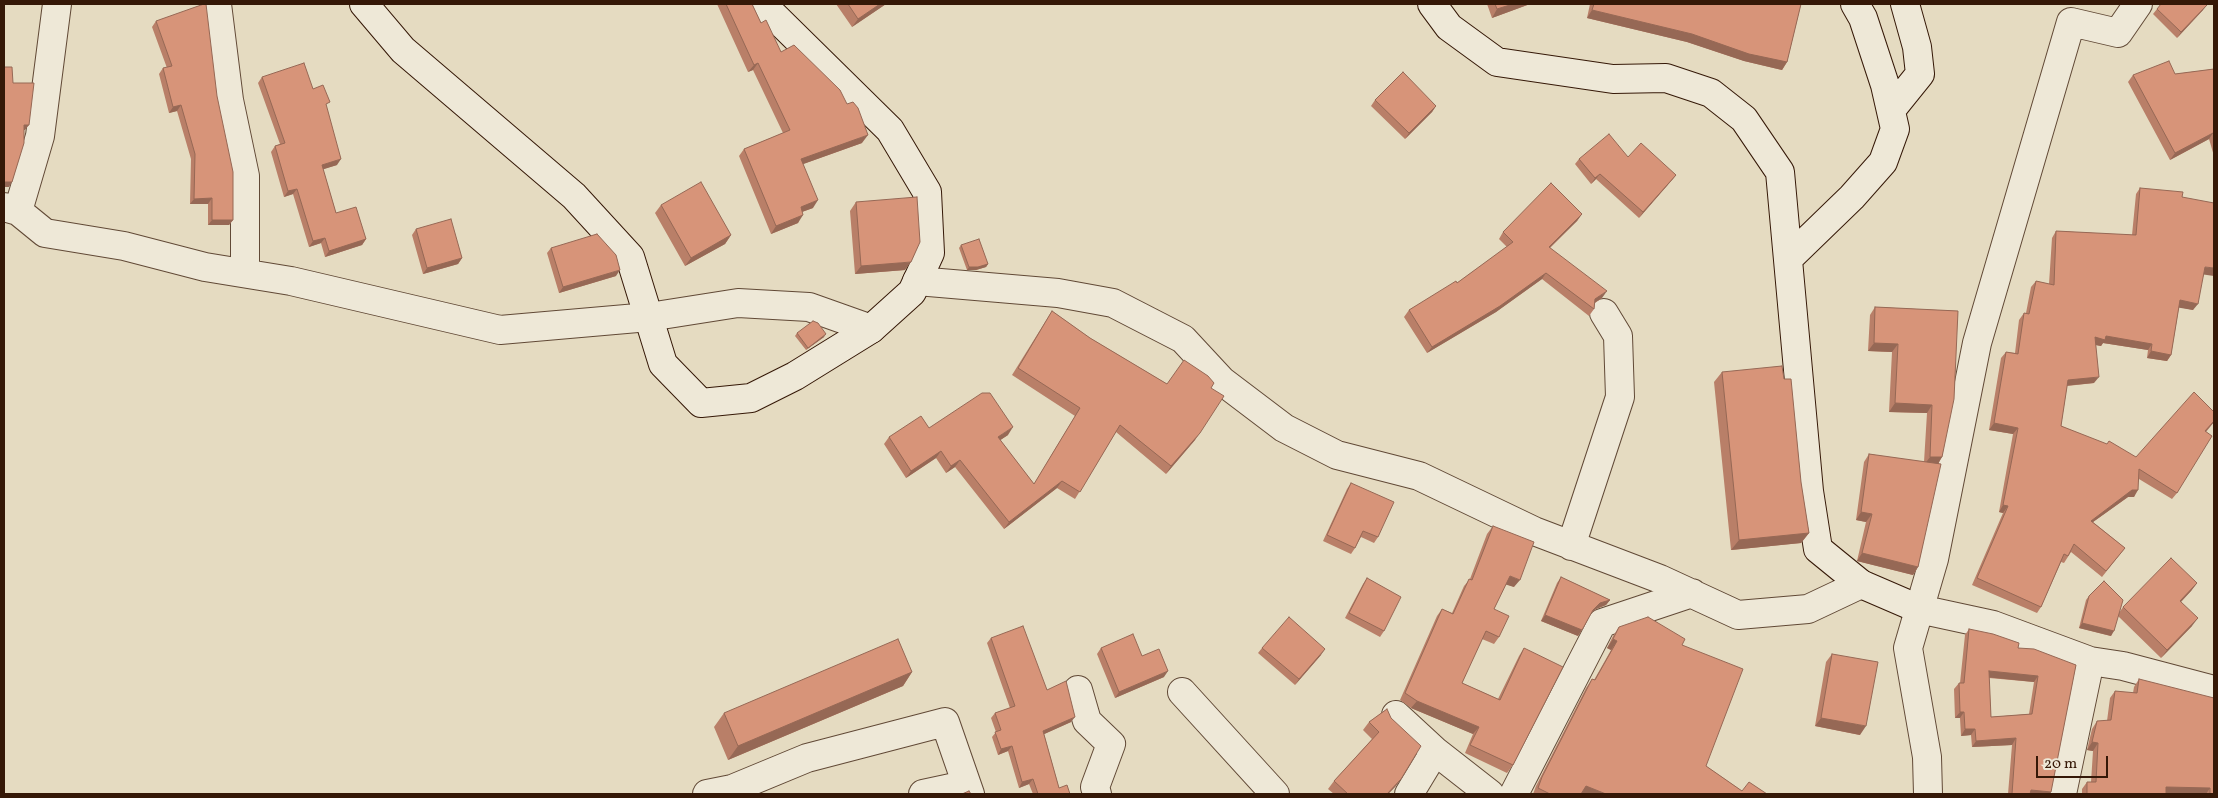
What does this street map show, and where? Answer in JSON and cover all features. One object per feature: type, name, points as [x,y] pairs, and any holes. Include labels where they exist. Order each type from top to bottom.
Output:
[{"type":"street","points":[[57,4],[40,136],[11,209],[45,233],[124,246],[205,267],[291,281],[500,330],[649,317],[738,303],[809,307],[871,329]]},
{"type":"street","points":[[217,4],[229,100],[245,176],[245,273]]},
{"type":"street","points":[[364,4],[403,50],[574,196],[630,257],[663,364],[701,403],[751,398],[795,376],[871,329],[912,292],[930,253],[927,192],[890,130],[762,4]]},
{"type":"street","points":[[1432,4],[1450,28],[1498,62],[1613,79],[1666,78],[1711,93],[1744,119],[1780,172],[1809,491],[1818,549],[1861,584],[1919,610],[1993,626],[2090,661],[2123,666],[2214,690]]},
{"type":"street","points":[[1788,259],[1852,197],[1883,162],[1895,129],[1866,27],[1855,4]]},
{"type":"street","points":[[1891,110],[1920,74],[1917,47],[1906,4]]},
{"type":"street","points":[[1928,794],[1927,757],[1908,648],[1934,559],[1977,343],[2073,13],[2118,32],[2138,4]]},
{"type":"street","points":[[917,280],[1058,293],[1113,303],[1183,339],[1222,381],[1284,428],[1337,455],[1419,476],[1534,531],[1692,593],[1738,615],[1808,609],[1861,584]]},
{"type":"street","points":[[1571,546],[1620,397],[1618,336],[1604,313]]},
{"type":"street","points":[[1514,794],[1602,623],[1692,593]]},
{"type":"street","points":[[2062,794],[2090,661]]},
{"type":"street","points":[[1078,690],[1087,721],[1111,744],[1095,787],[1097,794]]},
{"type":"street","points":[[1182,692],[1274,794]]},
{"type":"street","points":[[1396,715],[1435,751],[1490,794]]},
{"type":"street","points":[[708,794],[732,789],[807,758],[945,722],[968,790],[923,794]]},
{"type":"street","points":[[1409,794],[1435,751]]},
{"type":"building","points":[[206,4],[217,96],[233,172],[233,220],[212,220],[212,198],[194,199],[195,154],[181,105],[173,107],[163,68],[172,66],[156,21]]},
{"type":"building","points":[[726,4],[752,4],[761,23],[766,20],[781,52],[794,45],[840,90],[847,104],[853,102],[858,108],[868,135],[801,159],[818,200],[801,207],[803,215],[776,226],[744,149],[790,130],[758,63],[754,65]]},
{"type":"building","points":[[848,4],[880,4],[858,19]]},
{"type":"building","points":[[1495,4],[1513,4],[1497,9]]},
{"type":"building","points":[[1594,4],[1801,4],[1787,62],[1749,54],[1692,34],[1592,10]]},
{"type":"building","points":[[2161,4],[2207,5],[2181,32],[2157,9]]},
{"type":"building","points":[[2169,61],[2175,74],[2214,69],[2214,135],[2213,133],[2175,153],[2133,75]]},
{"type":"building","points":[[304,63],[313,89],[323,85],[330,102],[326,104],[341,159],[322,165],[336,213],[356,207],[366,239],[329,251],[325,238],[313,241],[297,189],[288,191],[275,146],[285,143],[262,77]]},
{"type":"building","points":[[4,67],[12,67],[13,83],[34,83],[29,125],[24,125],[24,143],[12,182],[4,182]]},
{"type":"building","points":[[1403,72],[1436,106],[1409,133],[1375,100]]},
{"type":"building","points":[[1609,134],[1628,157],[1641,143],[1676,175],[1643,212],[1600,174],[1595,178],[1579,159]]},
{"type":"building","points":[[701,182],[731,235],[691,258],[661,205]]},
{"type":"building","points":[[1551,183],[1582,214],[1549,247],[1607,291],[1595,299],[1594,309],[1546,273],[1500,306],[1432,347],[1409,310],[1456,281],[1457,283],[1513,242],[1503,232]]},
{"type":"building","points":[[2140,188],[2183,192],[2182,197],[2214,203],[2214,268],[2205,267],[2198,304],[2180,300],[2171,355],[2151,351],[2152,344],[2106,336],[2105,340],[2095,337],[2099,377],[2068,380],[2061,426],[2107,444],[2109,441],[2136,457],[2194,392],[2214,412],[2214,421],[2205,431],[2212,436],[2177,493],[2139,469],[2138,490],[2132,490],[2091,521],[2125,548],[2106,571],[2074,544],[2068,556],[2064,554],[2041,607],[1977,578],[2008,506],[2003,505],[2018,428],[1994,423],[2006,352],[2018,354],[2024,313],[2029,314],[2036,281],[2054,285],[2056,231],[2136,235]]},
{"type":"building","points":[[917,197],[920,242],[911,262],[861,266],[856,202]]},
{"type":"building","points":[[451,219],[462,258],[427,268],[416,229]]},
{"type":"building","points":[[597,234],[616,255],[620,270],[563,287],[551,248]]},
{"type":"building","points":[[979,239],[988,264],[969,267],[961,245]]},
{"type":"building","points":[[1875,307],[1958,311],[1954,399],[1942,457],[1930,457],[1932,405],[1895,403],[1898,344],[1874,343]]},
{"type":"building","points":[[1052,311],[1090,338],[1167,384],[1184,360],[1208,376],[1214,383],[1211,388],[1224,396],[1200,433],[1171,466],[1120,425],[1080,492],[1062,481],[1009,522],[960,460],[951,466],[941,451],[911,471],[889,437],[921,416],[929,428],[982,393],[990,393],[1013,427],[998,437],[1034,484],[1080,408],[1018,368]]},
{"type":"building","points":[[813,321],[818,323],[826,334],[808,348],[797,333]]},
{"type":"building","points":[[1782,366],[1784,379],[1791,379],[1801,482],[1809,533],[1739,540],[1722,372]]},
{"type":"building","points":[[1869,454],[1941,464],[1918,567],[1862,553],[1872,514],[1861,512]]},
{"type":"building","points":[[1351,483],[1394,502],[1378,537],[1363,531],[1355,548],[1327,535]]},
{"type":"building","points":[[1493,526],[1534,542],[1520,580],[1510,576],[1494,609],[1509,616],[1499,637],[1486,631],[1462,683],[1500,700],[1524,648],[1563,667],[1513,765],[1470,745],[1479,727],[1417,701],[1405,693],[1442,609],[1453,614],[1469,579],[1472,580]]},
{"type":"building","points":[[2171,558],[2197,583],[2180,601],[2198,618],[2167,650],[2123,607]]},
{"type":"building","points":[[1561,577],[1610,600],[1600,603],[1593,610],[1582,630],[1545,615]]},
{"type":"building","points":[[1367,578],[1401,597],[1384,631],[1349,613]]},
{"type":"building","points":[[2104,581],[2123,600],[2114,631],[2082,623],[2089,596]]},
{"type":"building","points":[[1289,617],[1325,649],[1299,679],[1262,648]]},
{"type":"building","points":[[1648,617],[1685,639],[1682,645],[1743,669],[1706,766],[1742,791],[1749,782],[1767,794],[1606,794],[1586,786],[1581,794],[1550,794],[1538,788],[1592,679],[1595,680],[1617,641],[1613,639],[1619,627]]},
{"type":"building","points":[[1023,626],[1047,690],[1066,681],[1075,717],[1043,731],[1059,788],[1067,785],[1070,794],[1038,794],[1033,779],[1022,782],[1012,746],[1001,749],[995,732],[1001,730],[995,713],[1015,706],[991,638]]},
{"type":"building","points":[[1969,629],[1993,634],[2019,643],[2018,648],[2034,649],[2076,665],[2051,792],[2031,790],[2030,794],[2012,794],[2016,738],[1976,741],[1975,729],[1965,729],[1964,712],[1960,712],[1959,683],[1964,683]],"holes":[[[1989,671],[2038,676],[2032,714],[1991,717]]]},
{"type":"building","points":[[1133,634],[1142,656],[1159,649],[1168,671],[1119,692],[1101,648]]},
{"type":"building","points":[[898,639],[912,672],[738,746],[724,713]]},
{"type":"building","points":[[1832,654],[1878,662],[1866,726],[1821,718]]},
{"type":"building","points":[[2139,679],[2214,698],[2214,794],[2210,794],[2210,788],[2166,787],[2166,794],[2087,794],[2087,782],[2096,782],[2098,743],[2092,742],[2097,721],[2111,720],[2115,691],[2137,693]]},
{"type":"building","points":[[1387,709],[1391,718],[1421,746],[1401,779],[1387,794],[1348,794],[1334,781],[1379,732],[1369,722]]}]
